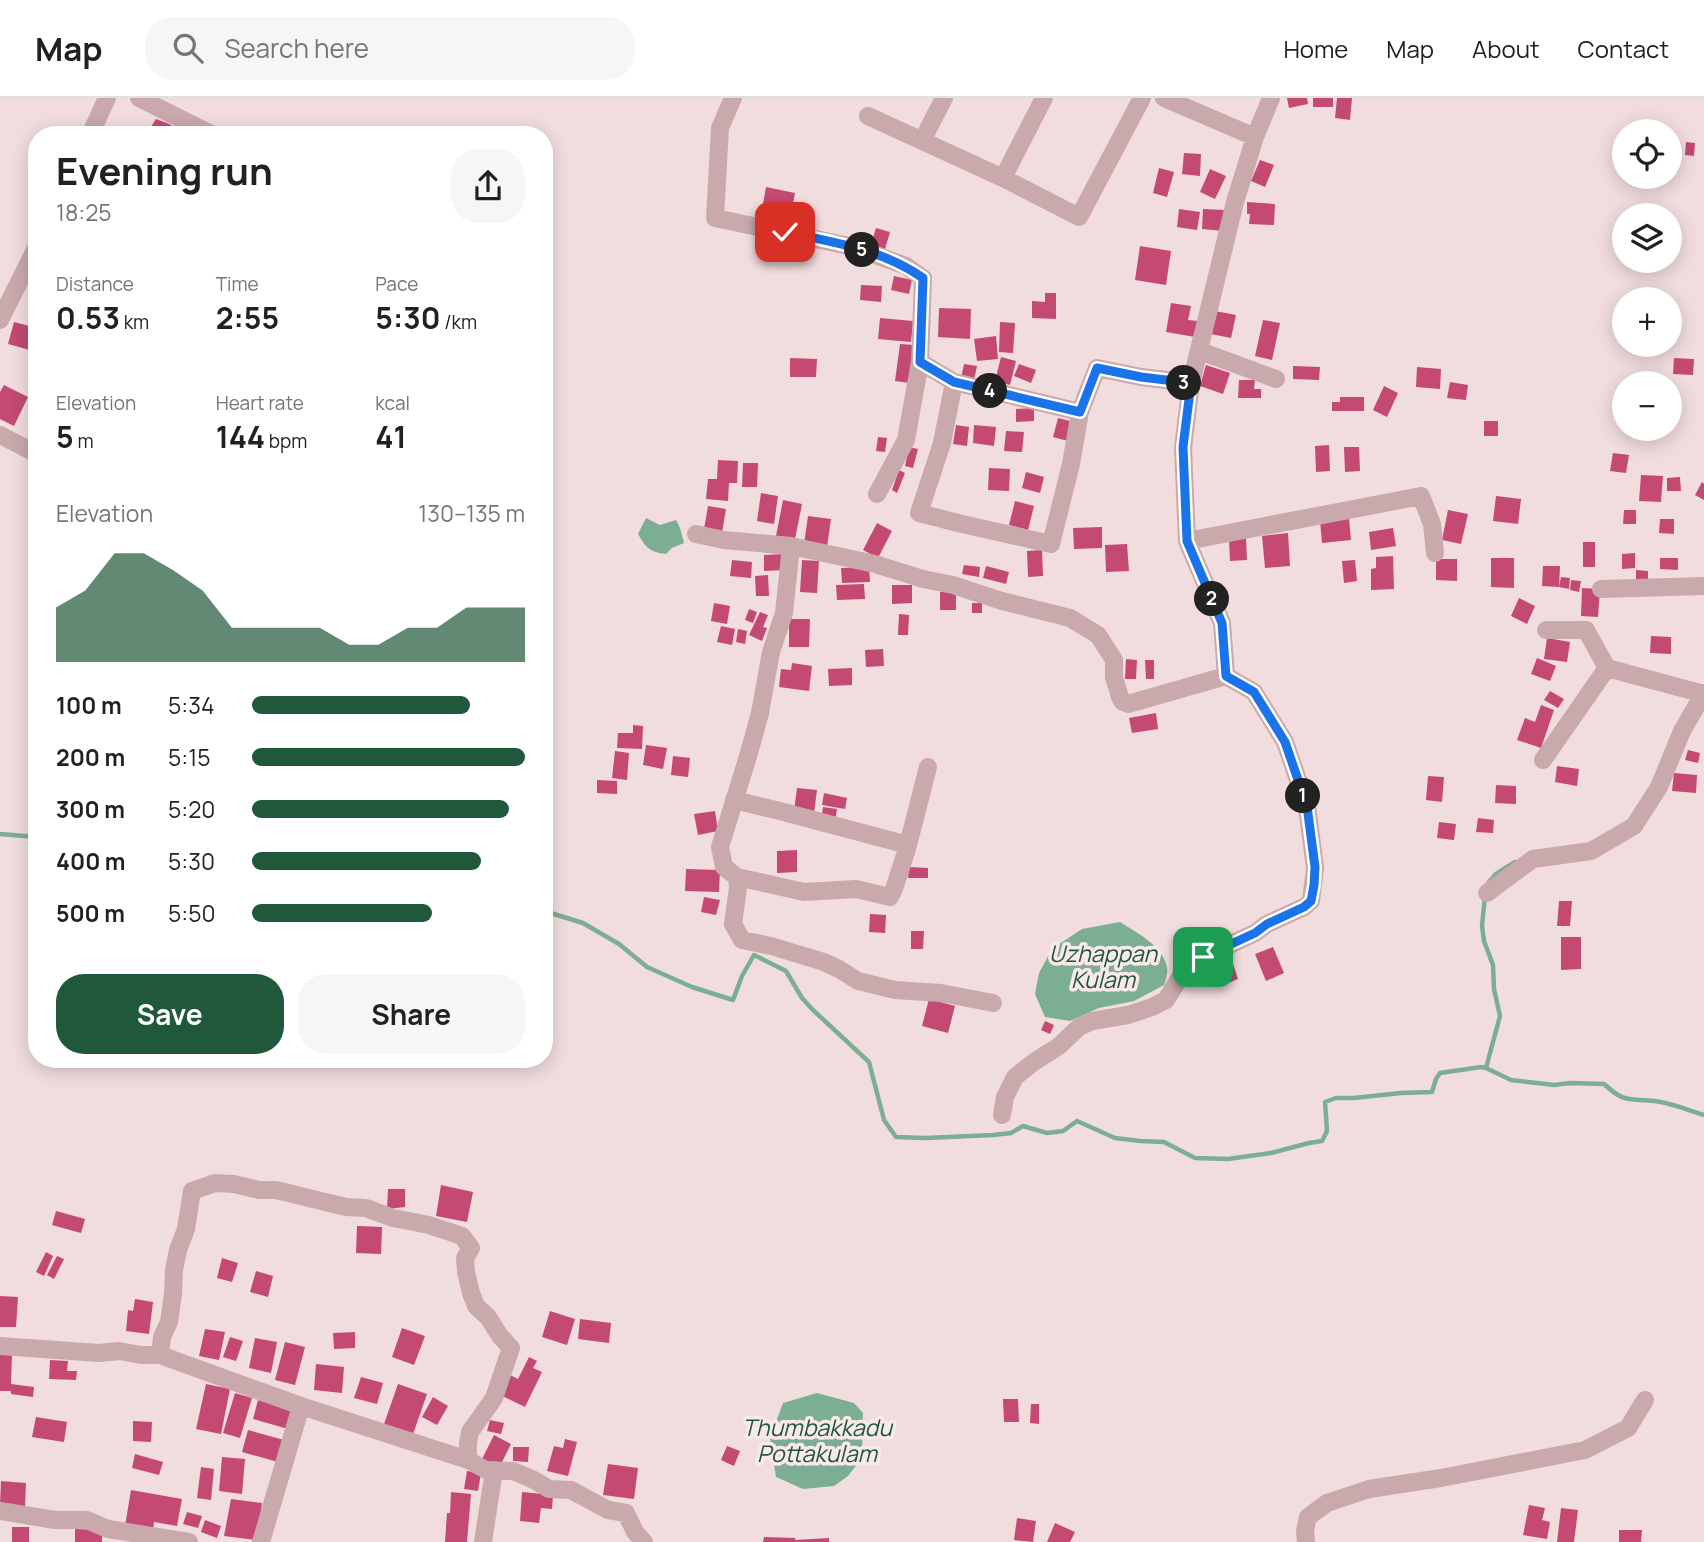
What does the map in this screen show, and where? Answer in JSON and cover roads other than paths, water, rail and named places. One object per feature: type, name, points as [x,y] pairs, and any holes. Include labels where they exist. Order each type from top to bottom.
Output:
[{"type":"street","points":[[94,126],[107,98]]},
{"type":"street","points":[[139,98],[192,126]]},
{"type":"street","points":[[733,98],[720,128],[715,218],[854,247],[906,266],[923,278],[920,362],[906,440],[877,494]]},
{"type":"street","points":[[922,141],[944,98]]},
{"type":"street","points":[[1003,178],[1044,98]]},
{"type":"street","points":[[868,116],[1003,178],[1079,217],[1142,98]]},
{"type":"street","points":[[1164,98],[1255,137]]},
{"type":"street","points":[[1226,676],[1222,623],[1187,541],[1183,447],[1191,383],[1235,202],[1255,137],[1271,98]]},
{"type":"street","points":[[0,320],[28,264]]},
{"type":"street","points":[[1200,351],[1276,379]]},
{"type":"street","points":[[920,362],[954,382],[1080,412]]},
{"type":"street","points":[[954,382],[942,443],[919,513],[1051,544],[1071,464],[1080,412],[1097,368],[1191,383]]},
{"type":"street","points":[[0,435],[28,449]]},
{"type":"street","points":[[1187,541],[1421,496],[1432,524],[1435,553]]},
{"type":"street","points":[[696,534],[724,540],[791,546],[875,564],[1070,618],[1098,635],[1114,660],[1114,677],[1123,702],[1128,704],[1226,676],[1254,692],[1285,742],[1307,806],[1315,867],[1311,901],[1255,933],[1203,957],[1180,977],[1166,1000],[1128,1015],[1092,1021],[1079,1027],[1059,1046],[1015,1077],[1005,1097],[1002,1115]]},
{"type":"street","points":[[791,546],[784,613],[771,653],[760,713],[720,847],[724,867],[737,877],[804,892],[856,889],[890,897],[908,845],[928,767]]},
{"type":"street","points":[[1601,589],[1704,586]]},
{"type":"street","points":[[1487,893],[1532,859],[1591,851],[1634,826],[1659,787],[1682,731],[1704,693],[1607,668],[1586,630],[1546,630]]},
{"type":"street","points":[[1543,760],[1607,668]]},
{"type":"street","points":[[734,800],[908,845]]},
{"type":"street","points":[[737,877],[733,924],[742,940],[824,962],[858,981],[895,990],[941,993],[993,1003]]},
{"type":"street","points":[[160,1355],[162,1338],[169,1322],[174,1270],[186,1229],[192,1191],[215,1183],[276,1190],[345,1207],[366,1208],[462,1236],[471,1248],[465,1258],[466,1272],[476,1306],[488,1317],[510,1348],[494,1398],[470,1433],[468,1460]]},
{"type":"street","points":[[0,1346],[99,1353],[119,1350],[141,1355],[160,1355],[301,1406],[468,1460],[486,1470],[513,1471],[549,1489],[571,1490],[608,1510],[626,1513],[635,1532],[644,1542]]},
{"type":"street","points":[[1306,1542],[1308,1517],[1327,1503],[1368,1489],[1585,1450],[1628,1429],[1645,1401]]},
{"type":"street","points":[[261,1542],[301,1406]]},
{"type":"street","points":[[483,1542],[494,1470]]},
{"type":"street","points":[[0,1511],[55,1520],[87,1520],[108,1535],[190,1542]]},
{"type":"water","points":[[646,518],[660,525],[676,520],[684,543],[666,554],[649,548],[638,534]]},
{"type":"water","name":"Uzhappan Kulam","points":[[1120,922],[1149,941],[1161,953],[1167,970],[1164,985],[1134,1001],[1099,1008],[1070,1021],[1045,1017],[1035,994],[1039,973],[1052,949],[1082,929]]},
{"type":"water","name":"Thumbakkadu Pottakulam","points":[[817,1393],[854,1403],[863,1413],[862,1458],[848,1476],[834,1486],[803,1489],[776,1477],[770,1438],[783,1403]]},
{"type":"waterway","points":[[0,834],[28,836]]},
{"type":"waterway","points":[[1489,882],[1515,862]]},
{"type":"waterway","points":[[553,914],[583,923],[619,944],[647,967],[692,987],[733,1000],[754,955],[786,971],[802,998],[869,1062],[884,1120],[896,1137],[993,1135],[1011,1133],[1023,1126],[1047,1133],[1063,1131],[1077,1121],[1115,1138],[1164,1142],[1195,1158],[1228,1159],[1271,1153],[1322,1141],[1327,1131],[1325,1102],[1336,1098],[1432,1092],[1440,1073],[1486,1068],[1500,1016],[1494,989],[1493,965],[1484,941],[1482,926],[1485,896]]},
{"type":"waterway","points":[[1486,1068],[1511,1080],[1554,1085],[1604,1084],[1623,1097],[1661,1102],[1704,1115]]}]
